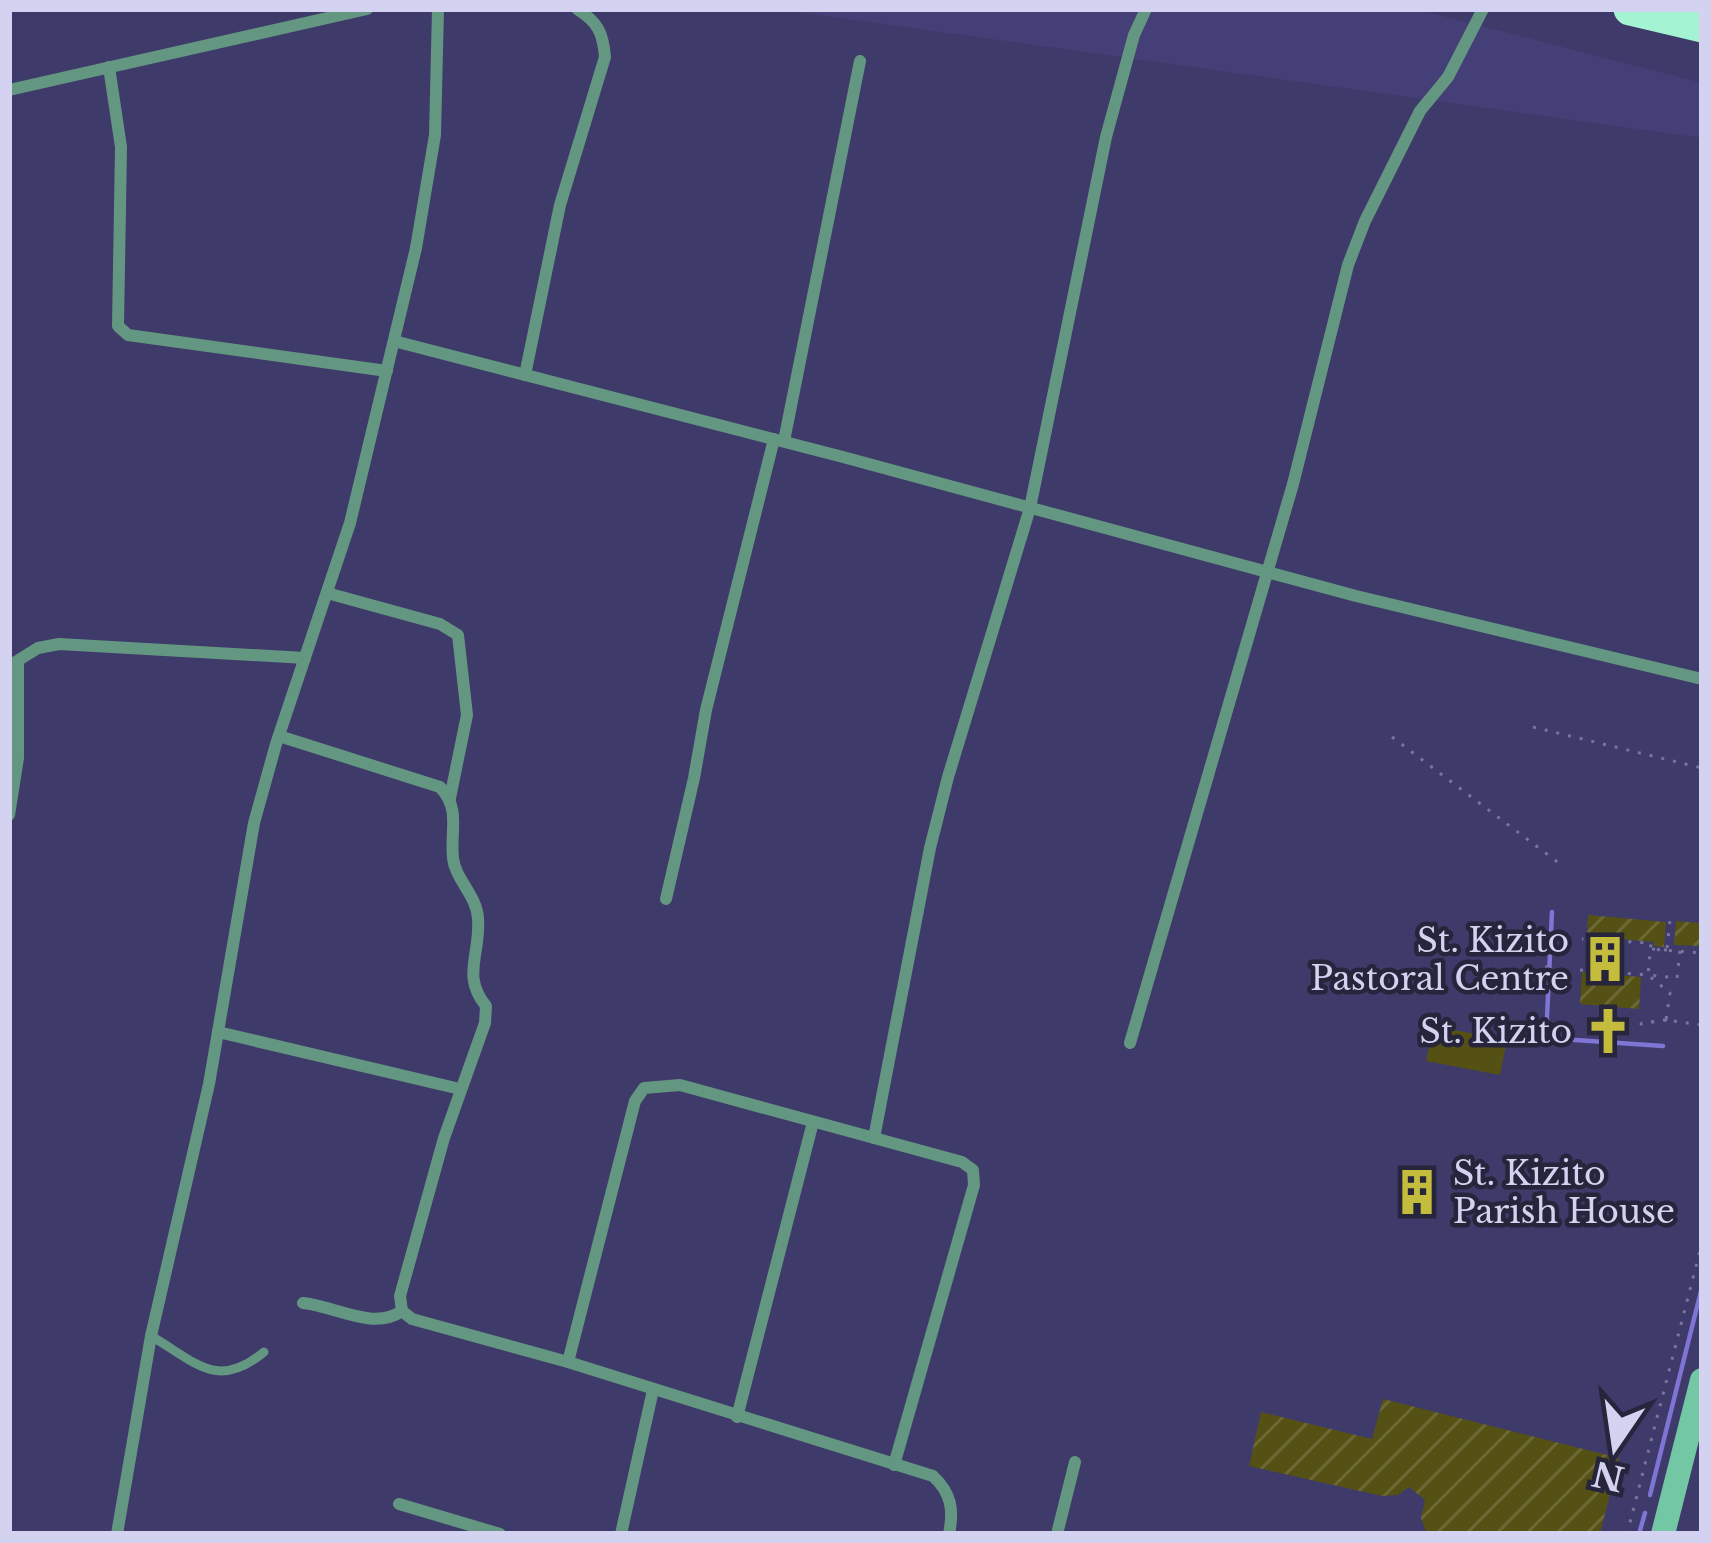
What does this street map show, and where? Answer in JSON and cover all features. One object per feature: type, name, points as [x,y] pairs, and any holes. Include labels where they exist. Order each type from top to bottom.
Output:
[{"type":"highway","points":[[1630,9],[1702,26]]},
{"type":"main road","points":[[1664,1534],[1702,1380]]},
{"type":"street","points":[[9,89],[367,9]]},
{"type":"street","points":[[117,1534],[151,1336],[218,1032],[254,823],[350,523],[394,341],[436,135],[438,9]]},
{"type":"street","points":[[525,375],[560,205],[605,57],[603,34],[577,9]]},
{"type":"street","points":[[874,1138],[944,795],[1030,508],[1106,136],[1134,35],[1146,9]]},
{"type":"street","points":[[1130,1043],[1268,572],[1348,265],[1420,111],[1448,77],[1484,9]]},
{"type":"street","points":[[665,898],[706,710],[779,440],[860,61]]},
{"type":"street","points":[[109,67],[122,147],[118,326],[128,335],[387,371]]},
{"type":"street","points":[[394,341],[1268,572],[1702,679]]},
{"type":"street","points":[[327,593],[440,624],[458,635],[467,715],[450,798],[453,858],[477,909],[479,935],[470,981],[486,1006],[485,1023],[460,1089],[400,1296],[402,1311],[412,1319],[568,1362],[933,1476],[952,1503],[949,1534]]},
{"type":"street","points":[[9,815],[18,758],[13,664],[38,648],[59,644],[305,658]]},
{"type":"street","points":[[279,736],[440,788],[450,798]]},
{"type":"street","points":[[218,1032],[460,1089]]},
{"type":"street","points":[[568,1362],[635,1102],[644,1088],[680,1085],[962,1162],[973,1170],[974,1185],[894,1465]]},
{"type":"street","points":[[736,1417],[813,1121]]},
{"type":"street","points":[[303,1303],[378,1320],[402,1311]]},
{"type":"street","points":[[621,1534],[653,1390]]},
{"type":"street","points":[[1057,1534],[1075,1462]]},
{"type":"street","points":[[399,1504],[500,1534]]},
{"type":"lane","points":[[151,1336],[210,1370],[226,1374],[243,1370],[264,1352]]},
{"type":"path","points":[[1533,727],[1702,768]]},
{"type":"path","points":[[1392,737],[1560,864]]},
{"type":"path","points":[[1667,950],[1670,920]]},
{"type":"path","points":[[1582,939],[1651,944],[1648,975]]},
{"type":"path","points":[[1564,976],[1546,974],[1552,949],[1566,948]]},
{"type":"path","points":[[1650,949],[1702,952]]},
{"type":"path","points":[[1580,970],[1677,978],[1680,951]]},
{"type":"path","points":[[1648,975],[1670,993],[1666,1020],[1702,1025]]},
{"type":"path","points":[[1627,1534],[1702,1243]]},
{"type":"shaded area","points":[[776,9],[1415,9],[1702,83],[1702,138]]},
{"type":"shaded area","points":[[1588,915],[1666,922],[1664,947],[1587,936]]},
{"type":"shaded area","points":[[1676,921],[1702,923],[1701,946],[1674,945]]},
{"type":"shaded area","points":[[1582,972],[1641,977],[1639,1009],[1580,1004]]},
{"type":"shaded area","points":[[1433,1026],[1507,1040],[1500,1075],[1426,1061]]},
{"type":"shaded area","points":[[1383,1399],[1619,1458],[1600,1534],[1427,1534],[1421,1518],[1425,1500],[1409,1487],[1398,1495],[1382,1496],[1249,1466],[1261,1412],[1372,1439]]},
{"type":"waterway","points":[[1552,912],[1546,1038],[1663,1046]]},
{"type":"waterway","points":[[1650,1495],[1702,1287]]},
{"type":"waterway","points":[[1639,1534],[1645,1513]]},
{"type":"place","name":"St. Kizito Pastoral Centre","points":[[1605,959]]},
{"type":"place","name":"St. Kizito","points":[[1608,1031]]},
{"type":"place","name":"St. Kizito Parish House","points":[[1417,1192]]}]
